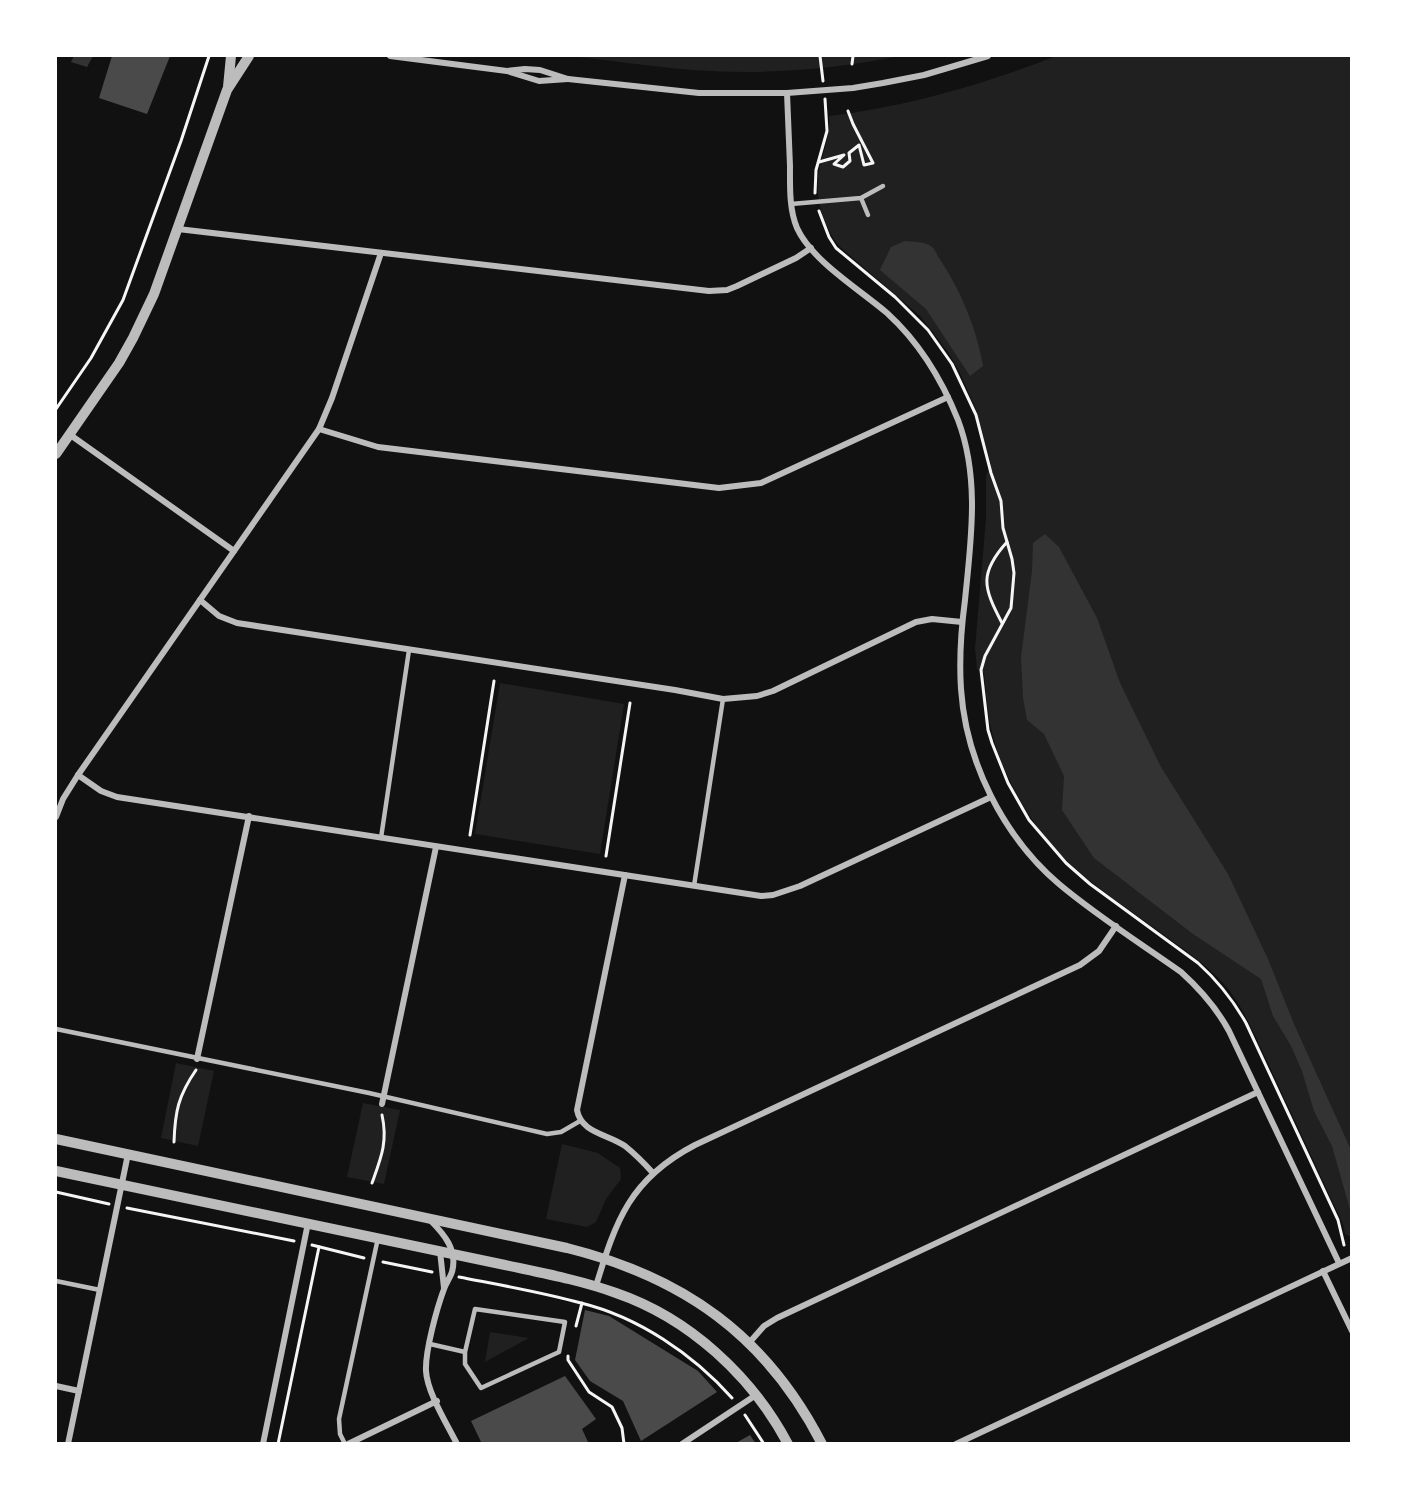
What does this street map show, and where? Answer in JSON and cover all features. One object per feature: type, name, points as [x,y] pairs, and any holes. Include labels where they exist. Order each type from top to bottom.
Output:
[{"type":"street","points":[[227,90],[231,56]]},
{"type":"street","points":[[56,454],[120,363],[133,338],[154,294],[227,90],[249,56]]},
{"type":"street","points":[[390,56],[507,71],[539,81],[568,79],[699,93],[787,93],[853,88],[924,75],[988,56]]},
{"type":"street","points":[[507,71],[540,70],[568,79]]},
{"type":"street","points":[[787,93],[791,204],[796,226],[810,248],[902,328],[935,372],[948,397],[963,436],[972,494],[971,536],[962,622],[960,670],[965,716],[976,760],[991,797],[1019,840],[1045,871],[1075,896],[1181,972],[1206,995],[1229,1030],[1339,1263]]},
{"type":"street","points":[[178,229],[691,290],[718,291],[737,286],[776,268],[810,248]]},
{"type":"street","points":[[56,817],[63,799],[78,775],[319,429],[332,398],[381,253]]},
{"type":"street","points":[[319,429],[378,447],[719,488],[762,483],[948,397]]},
{"type":"street","points":[[69,434],[234,550]]},
{"type":"street","points":[[200,600],[219,616],[237,623],[723,699],[758,696],[773,691],[916,622],[932,619],[962,622]]},
{"type":"street","points":[[78,775],[101,791],[117,797],[751,895],[773,895],[786,892],[991,797]]},
{"type":"street","points":[[196,1059],[249,816]]},
{"type":"street","points":[[382,1104],[436,846]]},
{"type":"street","points":[[625,875],[577,1110],[580,1121],[587,1128],[624,1146],[653,1173]]},
{"type":"street","points":[[596,1286],[625,1208],[638,1189],[668,1161],[695,1145],[1080,965],[1099,951],[1116,926]]},
{"type":"street","points":[[749,1343],[764,1326],[777,1318],[1258,1092]]},
{"type":"street","points":[[56,1139],[605,1257],[642,1271],[693,1298],[749,1343],[786,1385],[822,1443]]},
{"type":"street","points":[[68,1443],[128,1154]]},
{"type":"street","points":[[56,1171],[440,1251],[596,1286],[636,1300],[683,1328],[719,1356],[756,1395],[788,1443]]},
{"type":"street","points":[[427,1217],[444,1234],[453,1254],[453,1266],[444,1288],[430,1344],[426,1373],[457,1443]]},
{"type":"street","points":[[263,1443],[308,1223]]},
{"type":"street","points":[[440,1251],[444,1288]]},
{"type":"street","points":[[956,1443],[1351,1258]]},
{"type":"street","points":[[1323,1271],[1352,1331]]},
{"type":"street","points":[[56,1386],[79,1391]]},
{"type":"street","points":[[682,1443],[756,1395]]},
{"type":"street","points":[[346,1443],[437,1401]]},
{"type":"lane","points":[[791,204],[861,198],[883,186]]},
{"type":"lane","points":[[861,198],[868,215]]},
{"type":"lane","points":[[381,838],[409,650]]},
{"type":"lane","points":[[694,886],[723,699]]},
{"type":"lane","points":[[56,1029],[196,1059],[382,1104],[547,1134],[561,1132],[580,1121]]},
{"type":"lane","points":[[346,1443],[340,1434],[339,1419],[378,1238]]},
{"type":"lane","points":[[56,1281],[100,1290]]},
{"type":"lane","points":[[474,1309],[565,1322],[559,1352],[481,1388],[465,1364],[465,1352],[474,1309]]},
{"type":"lane","points":[[430,1344],[465,1352]]},
{"type":"path","points":[[56,409],[91,358],[123,300],[181,141],[209,56]]},
{"type":"path","points":[[820,56],[827,131],[815,183],[817,202],[824,227],[836,248],[912,313],[934,338],[952,364],[976,415],[1001,501],[1003,528],[1012,559],[1013,582],[1011,608],[985,656],[981,677],[992,743],[1021,807],[1037,832],[1072,869],[1198,963],[1232,998],[1246,1023],[1338,1220],[1343,1242],[1351,1258]]},
{"type":"path","points":[[852,64],[853,56]]},
{"type":"path","points":[[819,162],[844,155],[834,164],[843,167],[850,161],[849,153],[860,145],[864,165],[873,163],[848,111]]},
{"type":"path","points":[[1002,624],[989,595],[987,572],[993,558],[1007,542]]},
{"type":"path","points":[[470,835],[494,681]]},
{"type":"path","points":[[606,856],[630,703]]},
{"type":"path","points":[[174,1142],[175,1115],[183,1089],[196,1070]]},
{"type":"path","points":[[372,1183],[384,1152],[385,1130],[382,1104]]},
{"type":"path","points":[[56,1192],[442,1274]]},
{"type":"path","points":[[278,1443],[319,1247]]},
{"type":"path","points":[[451,1275],[582,1303],[632,1323],[672,1345],[708,1373],[740,1407],[764,1443]]},
{"type":"path","points":[[574,1333],[582,1303]]},
{"type":"path","points":[[569,1354],[568,1360],[589,1392],[612,1407],[622,1428],[624,1443]]},
{"type":"shaded area","points":[[74,56],[93,56],[87,67],[71,62]]},
{"type":"shaded area","points":[[570,56],[899,56],[822,68],[745,72],[678,69]]},
{"type":"shaded area","points":[[1056,56],[1351,56],[1351,1237],[1345,1234],[1343,1224],[1257,1039],[1229,990],[1187,951],[1104,892],[1066,860],[1031,818],[1011,783],[992,732],[984,673],[977,669],[975,649],[986,518],[986,476],[991,464],[976,409],[948,352],[920,316],[839,246],[820,208],[818,177],[828,135],[829,116],[944,93]]},
{"type":"shaded area","points":[[905,241],[922,243],[933,248],[961,296],[977,338],[983,366],[970,376],[926,309],[880,270],[891,247]]},
{"type":"shaded area","points":[[1045,534],[1059,547],[1097,618],[1120,683],[1161,767],[1228,874],[1268,959],[1294,1024],[1351,1150],[1351,1213],[1332,1146],[1314,1111],[1302,1071],[1291,1046],[1273,1016],[1261,979],[1193,934],[1094,858],[1062,810],[1064,776],[1044,734],[1027,720],[1023,698],[1021,657],[1032,571],[1033,543]]},
{"type":"shaded area","points":[[500,683],[624,704],[600,854],[475,834]]},
{"type":"shaded area","points":[[176,1063],[214,1071],[198,1146],[161,1138]]},
{"type":"shaded area","points":[[363,1103],[400,1110],[384,1184],[347,1177]]},
{"type":"shaded area","points":[[562,1144],[598,1153],[620,1168],[621,1179],[606,1199],[596,1222],[587,1227],[546,1219]]},
{"type":"shaded area","points":[[490,1332],[529,1338],[485,1362]]},
{"type":"building","points":[[112,56],[170,56],[147,114],[99,98]]},
{"type":"building","points":[[585,1310],[609,1316],[698,1371],[717,1392],[641,1441],[623,1401],[590,1381],[575,1360]]},
{"type":"building","points":[[565,1376],[596,1419],[582,1429],[589,1444],[482,1444],[471,1421]]},
{"type":"building","points":[[750,1435],[756,1444],[734,1444]]}]
